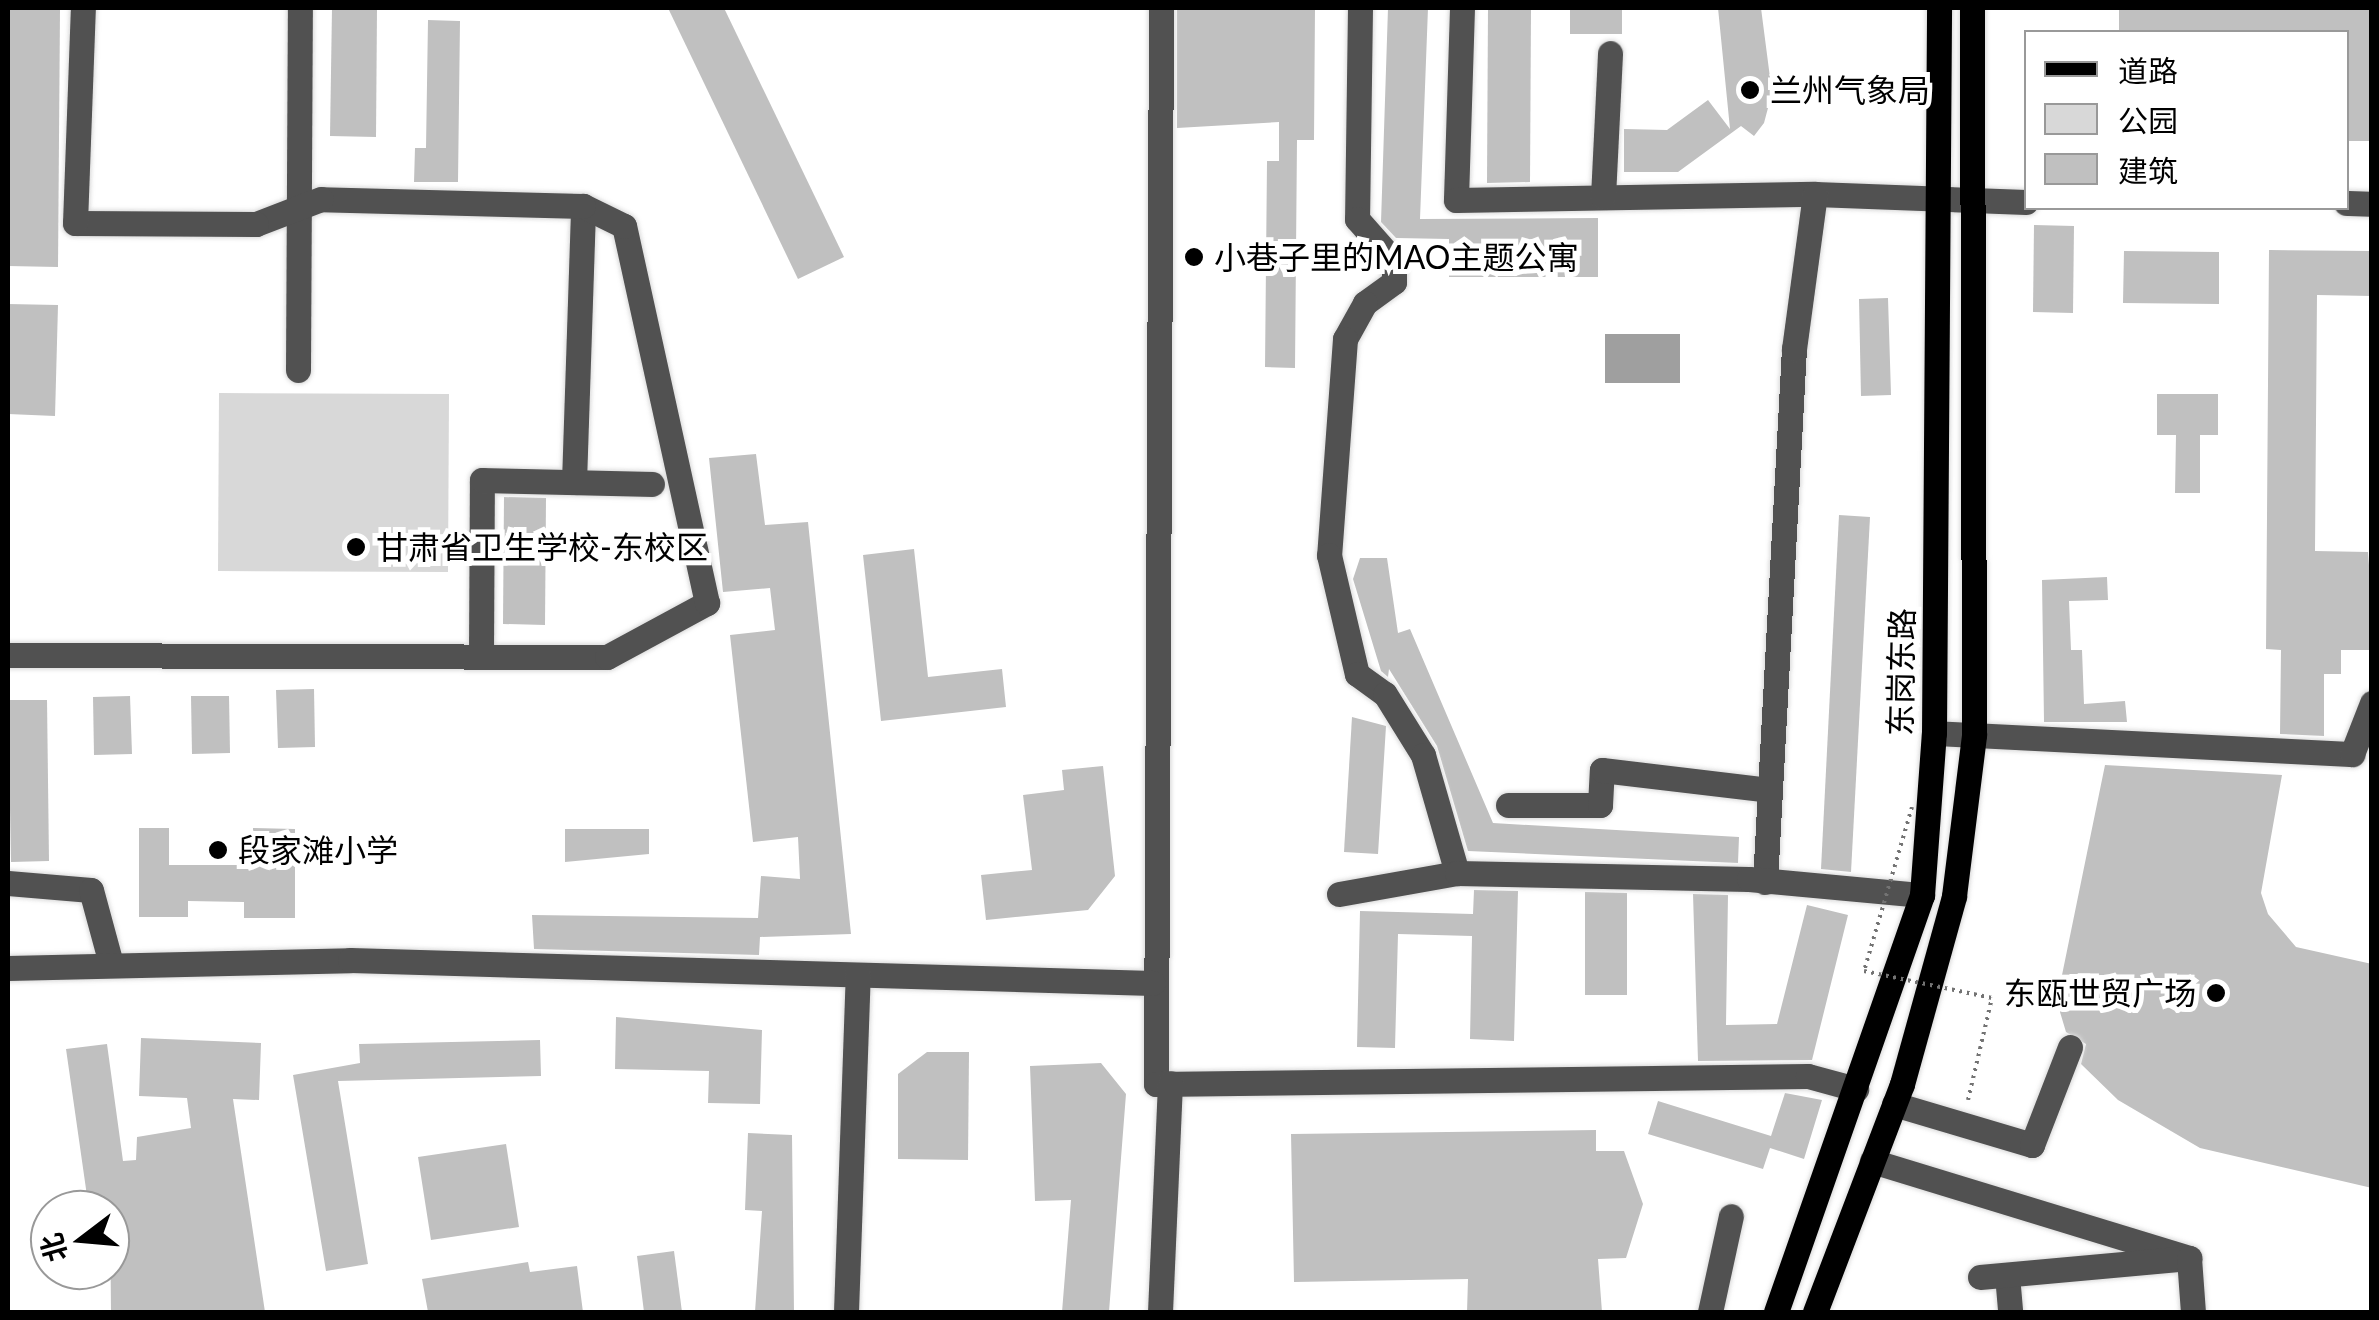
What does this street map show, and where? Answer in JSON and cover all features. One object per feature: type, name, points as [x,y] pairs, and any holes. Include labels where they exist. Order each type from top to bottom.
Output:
[{"type":"main road","name":"东岗东路","points":[[1776,1312],[1922,895],[1934,733],[1939,8]]},
{"type":"main road","points":[[1815,1312],[1894,1104],[1954,896],[1974,735],[1972,8]]},
{"type":"street","points":[[8,655],[607,657],[707,603],[624,226],[583,206],[321,199],[256,224],[76,223],[83,8]]},
{"type":"street","points":[[298,370],[302,206],[300,8]]},
{"type":"street","points":[[1161,8],[1166,305],[1152,983],[1156,1084],[1808,1076],[1856,1089]]},
{"type":"street","points":[[1360,8],[1356,219],[1394,261],[1394,282],[1366,303],[1345,340],[1329,555],[1357,674],[1385,694],[1423,756],[1457,873]]},
{"type":"street","points":[[1462,8],[1456,200],[1814,194],[2024,202]]},
{"type":"street","points":[[1603,197],[1610,52]]},
{"type":"street","points":[[1765,882],[1794,349],[1814,194]]},
{"type":"street","points":[[574,482],[583,206]]},
{"type":"street","points":[[481,654],[482,480],[652,484]]},
{"type":"street","points":[[1934,733],[2352,754],[2372,704]]},
{"type":"street","points":[[1508,804],[1600,806],[1602,770],[1769,790]]},
{"type":"street","points":[[1340,894],[1457,873],[1765,882],[1922,895]]},
{"type":"street","points":[[8,883],[92,890],[110,960]]},
{"type":"street","points":[[8,968],[110,960],[1152,983]]},
{"type":"street","points":[[846,1312],[858,975]]},
{"type":"street","points":[[1894,1104],[2032,1144],[2070,1047]]},
{"type":"street","points":[[1160,1312],[1170,1083]]},
{"type":"street","points":[[1872,1160],[2188,1258]]},
{"type":"street","points":[[1710,1312],[1731,1216]]},
{"type":"street","points":[[1980,1277],[2188,1258]]},
{"type":"street","points":[[2188,1258],[2193,1312]]},
{"type":"street","points":[[2007,1275],[2010,1312]]},
{"type":"path","points":[[1912,807],[1864,971],[1992,998],[1962,1124]]},
{"type":"green space","points":[[219,393],[449,394],[448,572],[218,571]]},
{"type":"shaded area","points":[[1605,334],[1680,334],[1680,383],[1605,383]]},
{"type":"building","points":[[8,8],[60,9],[58,267],[8,266]]},
{"type":"building","points":[[332,8],[377,8],[376,137],[330,136]]},
{"type":"building","points":[[668,8],[724,8],[844,257],[798,279]]},
{"type":"building","points":[[1177,8],[1315,8],[1314,140],[1297,140],[1295,368],[1265,367],[1267,161],[1279,161],[1279,122],[1177,128]]},
{"type":"building","points":[[1388,8],[1428,8],[1420,219],[1598,218],[1598,277],[1449,277],[1449,239],[1396,238],[1381,222]]},
{"type":"building","points":[[1488,8],[1531,8],[1530,182],[1487,183]]},
{"type":"building","points":[[1570,8],[1622,8],[1622,34],[1570,34]]},
{"type":"building","name":"兰州气象局","points":[[1718,8],[1761,8],[1772,93],[1764,123],[1754,136],[1741,126],[1678,172],[1624,172],[1624,129],[1667,130],[1708,100],[1730,129]]},
{"type":"building","points":[[2119,8],[2372,8],[2372,141],[2349,141],[2349,30],[2119,30]]},
{"type":"building","points":[[428,20],[460,21],[458,182],[414,182],[415,148],[426,148]]},
{"type":"building","points":[[2034,225],[2074,226],[2073,313],[2033,312]]},
{"type":"building","points":[[2269,250],[2372,251],[2372,296],[2317,295],[2315,551],[2368,552],[2372,605],[2372,650],[2341,650],[2341,674],[2324,674],[2324,736],[2280,734],[2281,650],[2266,649]]},
{"type":"building","points":[[2124,251],[2219,252],[2219,304],[2123,303]]},
{"type":"building","points":[[1888,298],[1891,395],[1861,396],[1859,299]]},
{"type":"building","points":[[8,304],[58,305],[55,416],[8,414]]},
{"type":"building","points":[[2157,394],[2218,394],[2218,435],[2200,435],[2200,493],[2175,493],[2176,435],[2157,435]]},
{"type":"building","points":[[756,454],[765,525],[808,522],[851,934],[760,937],[759,955],[534,949],[532,915],[758,918],[761,876],[800,879],[798,837],[753,842],[730,635],[775,630],[770,588],[723,592],[709,458]]},
{"type":"building","points":[[504,497],[546,498],[545,625],[503,624]]},
{"type":"building","points":[[1839,515],[1870,517],[1851,872],[1821,869]]},
{"type":"building","points":[[914,549],[928,677],[1002,669],[1006,707],[881,721],[863,555]]},
{"type":"building","points":[[1360,558],[1387,558],[1398,633],[1410,629],[1493,823],[1739,837],[1738,863],[1468,851],[1437,746],[1389,669],[1388,677],[1381,671],[1353,579]]},
{"type":"building","points":[[2107,577],[2108,600],[2069,601],[2071,650],[2082,650],[2084,704],[2125,701],[2127,722],[2044,722],[2042,580]]},
{"type":"building","points":[[314,689],[315,747],[278,748],[276,690]]},
{"type":"building","points":[[130,696],[132,754],[94,755],[93,697]]},
{"type":"building","points":[[191,696],[229,696],[230,753],[192,754]]},
{"type":"building","points":[[8,700],[47,700],[49,861],[11,862]]},
{"type":"building","points":[[1352,717],[1386,726],[1378,854],[1344,852]]},
{"type":"building","name":"东瓯世贸广场","points":[[2105,765],[2282,775],[2261,893],[2268,914],[2296,947],[2372,964],[2372,1188],[2200,1148],[2118,1100],[2081,1064],[2086,1044],[2066,1032],[2060,1012],[2062,975]]},
{"type":"building","points":[[1103,766],[1115,876],[1088,910],[986,920],[981,875],[1032,870],[1023,795],[1064,790],[1062,770]]},
{"type":"building","points":[[139,828],[169,828],[169,865],[253,865],[253,828],[295,829],[295,918],[244,918],[244,902],[188,901],[188,917],[139,917]]},
{"type":"building","points":[[565,829],[649,829],[649,854],[565,862]]},
{"type":"building","points":[[1474,890],[1518,891],[1514,1041],[1470,1039],[1472,936],[1398,934],[1395,1048],[1357,1047],[1360,911],[1473,914]]},
{"type":"building","points":[[1585,892],[1627,893],[1627,995],[1585,995]]},
{"type":"building","points":[[1693,894],[1728,895],[1726,1025],[1777,1024],[1807,905],[1848,915],[1812,1060],[1698,1061]]},
{"type":"building","points":[[616,1017],[762,1030],[760,1104],[708,1103],[709,1071],[615,1069]]},
{"type":"building","points":[[141,1038],[261,1043],[259,1100],[233,1099],[265,1312],[111,1312],[111,1290],[130,1290],[130,1190],[86,1190],[66,1049],[107,1044],[123,1161],[136,1160],[137,1137],[191,1128],[187,1098],[139,1096]]},
{"type":"building","points":[[540,1040],[541,1076],[338,1081],[368,1264],[326,1271],[293,1075],[360,1063],[359,1044]]},
{"type":"building","points":[[927,1052],[969,1052],[968,1160],[898,1159],[898,1074]]},
{"type":"building","points":[[1101,1063],[1126,1094],[1109,1312],[1062,1312],[1071,1200],[1035,1201],[1030,1066]]},
{"type":"building","points":[[1785,1093],[1822,1100],[1804,1159],[1770,1148],[1763,1169],[1648,1134],[1658,1101],[1771,1136]]},
{"type":"building","points":[[1596,1130],[1596,1151],[1624,1151],[1643,1204],[1626,1258],[1598,1259],[1602,1312],[1467,1312],[1468,1279],[1294,1282],[1291,1134]]},
{"type":"building","points":[[748,1133],[792,1135],[794,1312],[755,1312],[762,1211],[745,1210]]},
{"type":"building","points":[[506,1144],[519,1227],[431,1240],[418,1157]]},
{"type":"building","points":[[674,1251],[682,1312],[644,1312],[637,1256]]},
{"type":"building","points":[[528,1262],[530,1272],[577,1266],[583,1312],[428,1312],[422,1279]]},
{"type":"place","name":"兰州气象局","points":[[1750,90]]},
{"type":"place","name":"小巷子里的MAO主题公寓","points":[[1194,257]]},
{"type":"place","name":"甘肃省卫生学校-东校区","points":[[356,547]]},
{"type":"place","name":"段家滩小学","points":[[218,850]]},
{"type":"place","name":"东瓯世贸广场","points":[[2216,993]]}]
